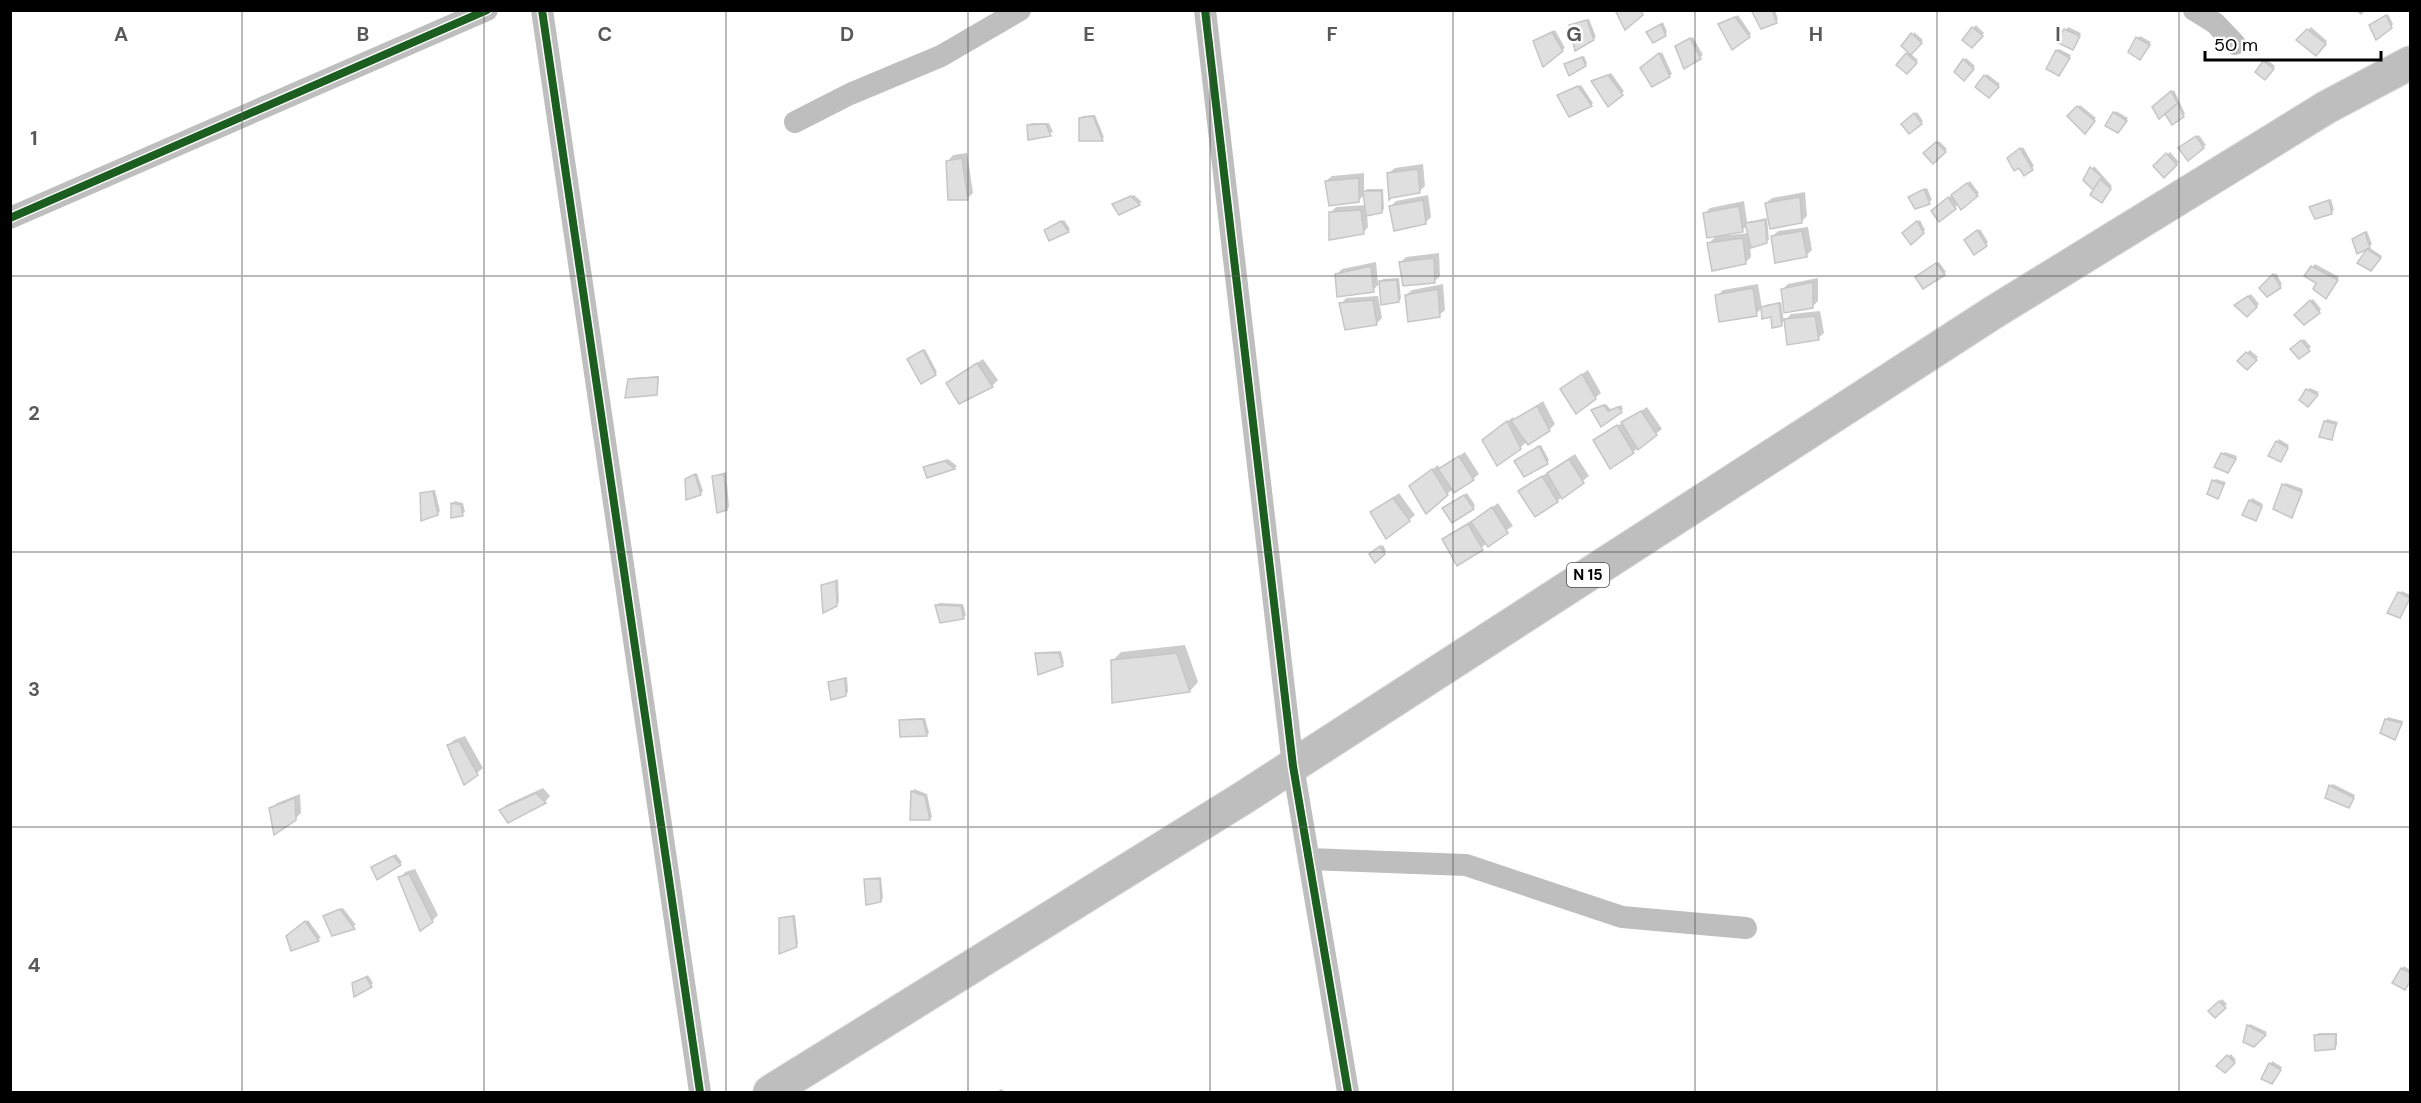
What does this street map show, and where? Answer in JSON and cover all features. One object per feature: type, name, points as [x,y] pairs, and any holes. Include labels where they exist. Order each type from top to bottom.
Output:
[{"type":"main road","name":"N 15","points":[[770,1092],[1293,765],[1994,312],[2327,107],[2410,63]]},
{"type":"street","points":[[10,218],[487,10]]},
{"type":"street","points":[[542,10],[700,1092]]},
{"type":"street","points":[[795,122],[850,94],[941,56],[1020,10]]},
{"type":"street","points":[[1204,10],[1293,765],[1348,1092]]},
{"type":"street","points":[[2194,10],[2215,23],[2235,44]]},
{"type":"street","points":[[1309,859],[1466,865],[1622,917],[1746,928]]},
{"type":"building","points":[[1615,10],[1641,10],[1643,15],[1625,30]]},
{"type":"building","points":[[1751,10],[1772,10],[1777,23],[1761,29]]},
{"type":"building","points":[[2386,15],[2392,28],[2376,40],[2369,25]]},
{"type":"building","points":[[1735,17],[1750,37],[1732,50],[1718,24]]},
{"type":"building","points":[[1587,20],[1594,40],[1575,51],[1569,25]]},
{"type":"building","points":[[1661,24],[1666,36],[1653,43],[1646,32]]},
{"type":"building","points":[[1972,27],[1983,36],[1972,48],[1962,40]]},
{"type":"building","points":[[2064,29],[2080,36],[2073,50],[2056,42]]},
{"type":"building","points":[[2307,29],[2326,44],[2316,56],[2296,40]]},
{"type":"building","points":[[1552,32],[1563,51],[1543,67],[1533,41]]},
{"type":"building","points":[[1911,33],[1922,43],[1911,55],[1901,46]]},
{"type":"building","points":[[2136,37],[2150,45],[2140,60],[2128,52]]},
{"type":"building","points":[[1690,38],[1701,59],[1684,69],[1675,46]]},
{"type":"building","points":[[2056,50],[2070,58],[2059,76],[2046,69]]},
{"type":"building","points":[[1659,53],[1670,77],[1652,87],[1640,68]]},
{"type":"building","points":[[1906,53],[1917,63],[1907,74],[1896,65]]},
{"type":"building","points":[[1582,57],[1586,66],[1569,76],[1564,64]]},
{"type":"building","points":[[1963,59],[1974,69],[1964,81],[1954,72]]},
{"type":"building","points":[[2263,61],[2274,69],[2265,80],[2255,72]]},
{"type":"building","points":[[1608,75],[1623,95],[1608,107],[1591,81]]},
{"type":"building","points":[[1984,75],[1999,87],[1989,98],[1975,87]]},
{"type":"building","points":[[1578,86],[1592,106],[1569,117],[1557,95]]},
{"type":"building","points":[[2171,91],[2178,103],[2159,119],[2152,107]]},
{"type":"building","points":[[2178,103],[2184,117],[2172,125],[2165,114]]},
{"type":"building","points":[[2077,106],[2095,121],[2085,134],[2067,116]]},
{"type":"building","points":[[2113,112],[2127,121],[2118,133],[2105,126]]},
{"type":"building","points":[[1914,113],[1922,124],[1909,134],[1901,124]]},
{"type":"building","points":[[1093,116],[1103,141],[1079,141],[1079,118]]},
{"type":"building","points":[[1046,124],[1051,136],[1028,140],[1027,125]]},
{"type":"building","points":[[2196,136],[2204,148],[2188,161],[2178,148]]},
{"type":"building","points":[[1936,142],[1946,152],[1933,164],[1923,153]]},
{"type":"building","points":[[2020,148],[2033,170],[2024,176],[2019,168],[2014,171],[2007,158]]},
{"type":"building","points":[[2166,153],[2177,165],[2164,178],[2153,166]]},
{"type":"building","points":[[962,158],[968,200],[948,200],[946,161]]},
{"type":"building","points":[[2090,167],[2102,177],[2093,190],[2083,180]]},
{"type":"building","points":[[1418,169],[1420,193],[1389,200],[1387,173]]},
{"type":"building","points":[[1359,178],[1359,202],[1329,206],[1325,181]]},
{"type":"building","points":[[2100,179],[2111,189],[2102,203],[2090,195]]},
{"type":"building","points":[[1967,183],[1978,196],[1961,210],[1951,195]]},
{"type":"building","points":[[1924,189],[1930,204],[1915,209],[1908,197]]},
{"type":"building","points":[[1363,191],[1382,191],[1382,213],[1366,216]]},
{"type":"building","points":[[1131,196],[1140,205],[1119,215],[1112,204]]},
{"type":"building","points":[[1800,197],[1802,223],[1770,229],[1765,203]]},
{"type":"building","points":[[1948,197],[1956,209],[1939,222],[1931,211]]},
{"type":"building","points":[[1423,200],[1426,224],[1394,231],[1389,206]]},
{"type":"building","points":[[2329,200],[2332,214],[2315,219],[2309,207]]},
{"type":"building","points":[[1739,206],[1743,232],[1707,238],[1703,213]]},
{"type":"building","points":[[1361,210],[1364,234],[1329,240],[1329,212]]},
{"type":"building","points":[[1765,220],[1767,243],[1751,248],[1745,223]]},
{"type":"building","points":[[1061,221],[1069,232],[1049,241],[1044,230]]},
{"type":"building","points":[[1917,221],[1924,233],[1911,245],[1902,233]]},
{"type":"building","points":[[1977,230],[1987,246],[1974,255],[1964,240]]},
{"type":"building","points":[[1802,231],[1807,257],[1775,263],[1771,236]]},
{"type":"building","points":[[2365,232],[2370,248],[2357,254],[2352,239]]},
{"type":"building","points":[[1743,238],[1746,264],[1712,271],[1707,243]]},
{"type":"building","points":[[2367,249],[2381,258],[2371,271],[2357,263]]},
{"type":"building","points":[[1434,258],[1435,283],[1403,286],[1399,262]]},
{"type":"building","points":[[1936,263],[1945,275],[1923,289],[1915,277]]},
{"type":"building","points":[[1371,266],[1374,292],[1337,297],[1335,274]]},
{"type":"building","points":[[2311,266],[2338,280],[2326,299],[2313,289],[2316,283],[2304,276]]},
{"type":"building","points":[[2273,274],[2281,288],[2267,297],[2259,288]]},
{"type":"building","points":[[1397,280],[1399,302],[1381,305],[1379,281]]},
{"type":"building","points":[[1813,282],[1813,308],[1784,313],[1781,289]]},
{"type":"building","points":[[1753,288],[1757,316],[1719,322],[1715,295]]},
{"type":"building","points":[[1438,289],[1440,317],[1408,322],[1405,295]]},
{"type":"building","points":[[2248,296],[2257,307],[2247,317],[2234,305]]},
{"type":"building","points":[[1373,300],[1377,325],[1345,330],[1339,303]]},
{"type":"building","points":[[2310,300],[2320,313],[2304,325],[2294,315]]},
{"type":"building","points":[[1779,303],[1782,326],[1772,328],[1771,317],[1762,319],[1761,307]]},
{"type":"building","points":[[1815,316],[1819,340],[1787,345],[1784,319]]},
{"type":"building","points":[[2301,340],[2310,351],[2299,359],[2290,349]]},
{"type":"building","points":[[923,350],[936,375],[921,384],[907,359]]},
{"type":"building","points":[[2246,352],[2257,360],[2247,370],[2237,361]]},
{"type":"building","points":[[977,363],[993,387],[959,404],[946,383]]},
{"type":"building","points":[[1582,374],[1596,399],[1576,414],[1560,389]]},
{"type":"building","points":[[658,377],[657,395],[625,398],[628,379]]},
{"type":"building","points":[[2306,389],[2318,395],[2308,407],[2299,400]]},
{"type":"building","points":[[1604,405],[1608,411],[1618,407],[1622,412],[1601,427],[1591,410]]},
{"type":"building","points":[[1537,406],[1550,431],[1528,445],[1511,421]]},
{"type":"building","points":[[1641,411],[1657,435],[1638,450],[1621,422]]},
{"type":"building","points":[[1507,421],[1521,449],[1497,466],[1482,440]]},
{"type":"building","points":[[2324,421],[2336,424],[2332,440],[2319,437]]},
{"type":"building","points":[[1617,425],[1634,453],[1610,469],[1593,440]]},
{"type":"building","points":[[2276,441],[2288,448],[2281,462],[2268,456]]},
{"type":"building","points":[[1539,446],[1548,464],[1524,477],[1514,461]]},
{"type":"building","points":[[2221,453],[2236,459],[2228,473],[2214,467]]},
{"type":"building","points":[[1459,456],[1474,480],[1454,493],[1438,469]]},
{"type":"building","points":[[1569,459],[1584,483],[1562,499],[1547,473]]},
{"type":"building","points":[[945,461],[955,469],[927,478],[923,467]]},
{"type":"building","points":[[1432,469],[1448,495],[1426,514],[1409,486]]},
{"type":"building","points":[[695,474],[701,495],[686,500],[685,479]]},
{"type":"building","points":[[724,474],[727,510],[717,513],[712,476]]},
{"type":"building","points":[[1542,476],[1558,502],[1535,517],[1518,491]]},
{"type":"building","points":[[2212,480],[2224,485],[2218,499],[2207,494]]},
{"type":"building","points":[[2282,484],[2302,492],[2292,518],[2273,509]]},
{"type":"building","points":[[433,491],[438,515],[421,521],[420,493]]},
{"type":"building","points":[[1464,495],[1474,509],[1452,523],[1442,508]]},
{"type":"building","points":[[1393,498],[1410,521],[1386,539],[1370,512]]},
{"type":"building","points":[[2249,500],[2262,507],[2256,521],[2242,515]]},
{"type":"building","points":[[451,503],[461,505],[463,516],[451,518]]},
{"type":"building","points":[[1492,507],[1508,533],[1488,547],[1471,522]]},
{"type":"building","points":[[1468,524],[1483,550],[1457,566],[1442,539]]},
{"type":"building","points":[[1380,546],[1385,554],[1375,563],[1369,554]]},
{"type":"building","points":[[836,581],[837,606],[823,613],[821,585]]},
{"type":"building","points":[[2398,592],[2410,598],[2400,618],[2387,613]]},
{"type":"building","points":[[935,605],[961,606],[964,619],[940,623]]},
{"type":"building","points":[[1035,653],[1059,653],[1063,666],[1038,675]]},
{"type":"building","points":[[1177,653],[1190,692],[1112,703],[1111,660]]},
{"type":"building","points":[[845,678],[846,696],[831,700],[828,682]]},
{"type":"building","points":[[923,719],[927,736],[900,737],[899,720]]},
{"type":"building","points":[[2385,719],[2402,723],[2395,740],[2380,733]]},
{"type":"building","points":[[459,741],[478,775],[464,785],[447,745]]},
{"type":"building","points":[[2329,785],[2354,798],[2349,808],[2325,798]]},
{"type":"building","points":[[911,791],[925,796],[930,820],[910,820]]},
{"type":"building","points":[[536,793],[546,803],[508,823],[499,810]]},
{"type":"building","points":[[295,798],[296,820],[274,835],[269,808]]},
{"type":"building","points":[[393,856],[401,865],[377,880],[371,867]]},
{"type":"building","points":[[409,874],[433,922],[420,931],[398,877]]},
{"type":"building","points":[[864,879],[880,879],[881,902],[866,905]]},
{"type":"building","points":[[340,909],[355,929],[332,936],[323,916]]},
{"type":"building","points":[[793,916],[797,947],[779,954],[779,918]]},
{"type":"building","points":[[305,921],[319,941],[291,951],[286,936]]},
{"type":"building","points":[[2401,968],[2410,973],[2410,982],[2405,990],[2392,983]]},
{"type":"building","points":[[366,977],[372,987],[354,997],[352,983]]},
{"type":"building","points":[[2219,1001],[2226,1008],[2215,1018],[2208,1011]]},
{"type":"building","points":[[2247,1025],[2266,1035],[2254,1047],[2243,1042]]},
{"type":"building","points":[[2336,1034],[2335,1049],[2315,1051],[2314,1035]]},
{"type":"building","points":[[2227,1055],[2235,1063],[2225,1073],[2216,1066]]},
{"type":"building","points":[[2269,1063],[2281,1070],[2272,1084],[2261,1079]]},
{"type":"cycle path","points":[[10,218],[487,10]]},
{"type":"cycle path","points":[[542,10],[700,1092]]},
{"type":"cycle path","points":[[1205,10],[1293,766],[1348,1092]]}]
